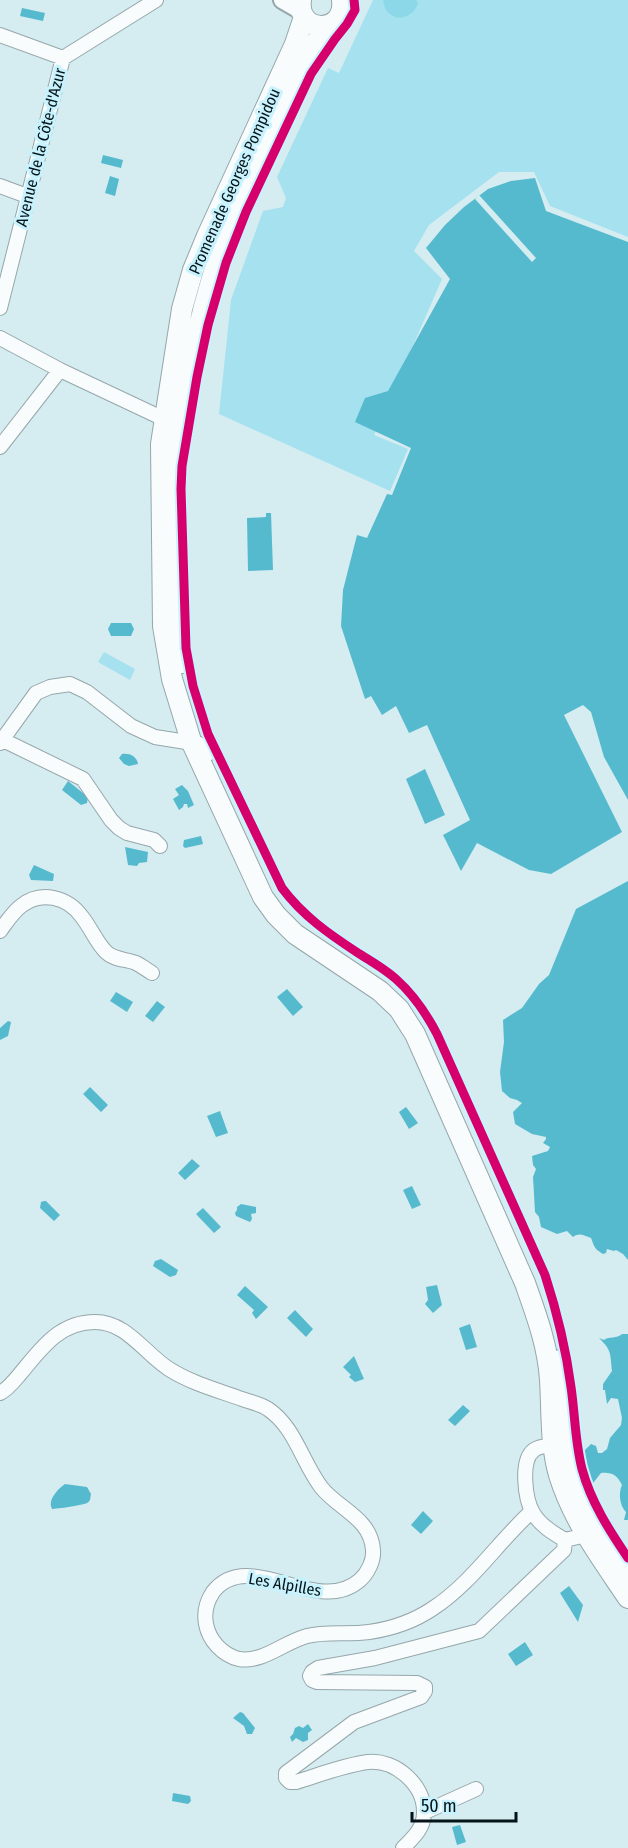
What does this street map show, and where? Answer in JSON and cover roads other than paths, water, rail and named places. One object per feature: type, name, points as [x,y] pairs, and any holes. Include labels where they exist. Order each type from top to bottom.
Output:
[{"type":"main road","name":"Promenade Georges Pompidou","points":[[173,421],[186,387],[204,306],[223,243],[311,51],[326,26],[332,24],[340,16],[342,0]]},
{"type":"main road","points":[[302,9],[316,26],[326,26]]},
{"type":"main road","name":"Promenade Georges Pompidou","points":[[173,421],[182,309],[193,270],[295,44],[302,9]]},
{"type":"main road","points":[[173,421],[161,444],[163,626],[171,679],[190,741],[252,875],[263,897],[276,915],[295,934],[380,991],[399,1009],[415,1034],[525,1282],[546,1349],[564,1445],[584,1498],[592,1532],[628,1598]]},
{"type":"main road","points":[[173,421],[177,626],[184,676],[196,718],[263,868],[286,906],[303,924],[387,981],[408,1001],[427,1027],[538,1277],[550,1313],[559,1349],[564,1445],[559,1473],[571,1508],[628,1572]]},
{"type":"street","points":[[282,0],[302,9]]},
{"type":"street","name":"Avenue de la Côte-d'Azur","points":[[0,308],[63,58],[154,2]]},
{"type":"street","points":[[0,35],[63,58]]},
{"type":"street","points":[[0,186],[27,196]]},
{"type":"street","points":[[0,338],[60,370],[173,421]]},
{"type":"street","points":[[0,447],[60,370]]},
{"type":"street","points":[[160,846],[154,840],[127,833],[119,828],[83,779],[1,742],[36,693],[50,687],[70,684],[87,692],[131,726],[155,737],[199,744],[210,753]]},
{"type":"street","points":[[0,931],[21,906],[46,897],[60,898],[81,915],[107,953],[136,963],[152,973]]},
{"type":"street","name":"Les Alpilles","points":[[0,1394],[15,1381],[47,1341],[63,1329],[78,1323],[96,1322],[107,1323],[119,1328],[134,1338],[166,1367],[185,1378],[266,1407],[279,1418],[323,1490],[362,1523],[370,1536],[374,1551],[370,1566],[363,1578],[349,1588],[336,1592],[302,1588],[246,1575],[231,1578],[220,1584],[211,1595],[205,1612],[206,1626],[212,1641],[223,1651],[237,1658],[251,1659],[309,1635],[369,1632],[402,1624],[428,1612],[453,1595],[532,1511]]},
{"type":"street","points":[[564,1445],[534,1450],[527,1461],[526,1496],[532,1511],[545,1527],[565,1540],[592,1532]]},
{"type":"street","points":[[403,1848],[417,1834],[424,1812],[421,1795],[406,1774],[397,1768],[369,1762],[296,1782],[290,1782],[286,1778],[286,1773],[354,1722],[421,1697],[425,1687],[417,1683],[317,1682],[310,1676],[312,1672],[318,1668],[375,1659],[479,1631],[564,1550],[565,1540]]},
{"type":"street","points":[[424,1812],[476,1789]]}]
